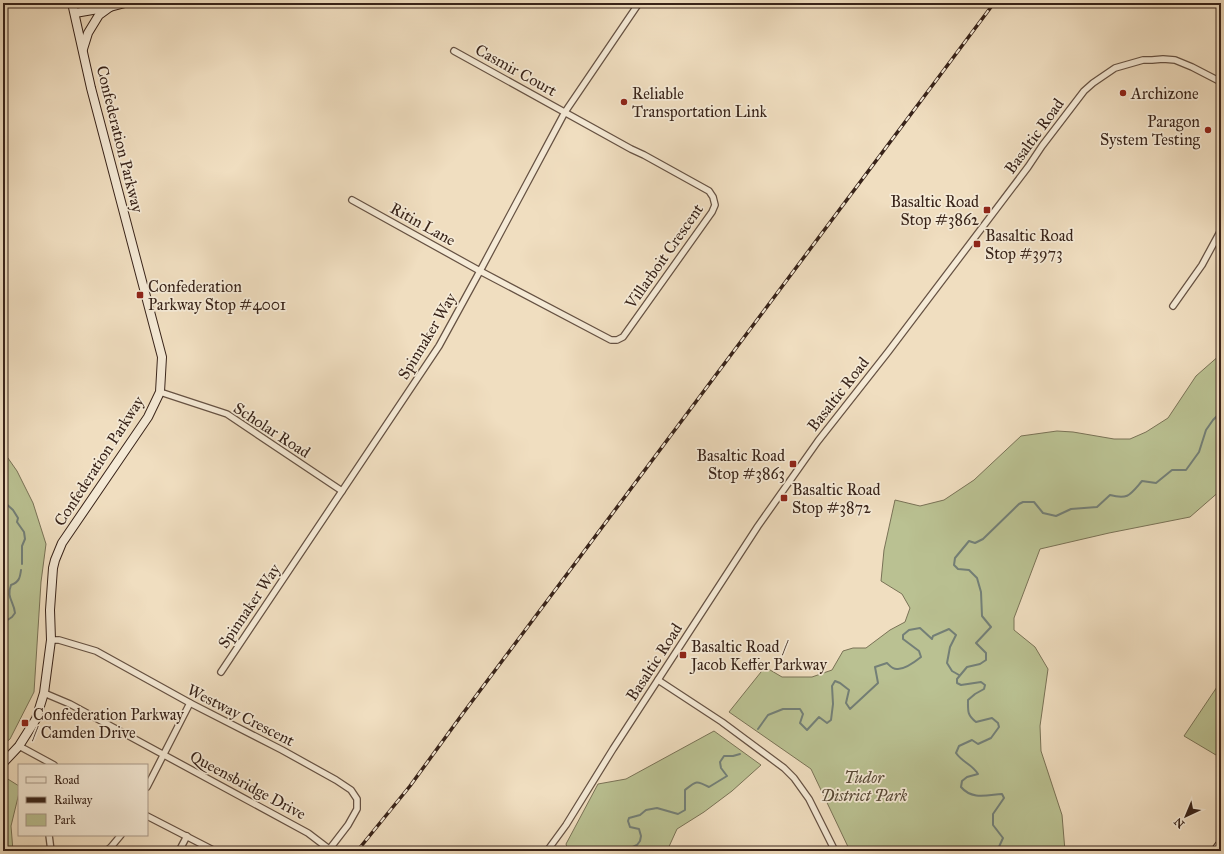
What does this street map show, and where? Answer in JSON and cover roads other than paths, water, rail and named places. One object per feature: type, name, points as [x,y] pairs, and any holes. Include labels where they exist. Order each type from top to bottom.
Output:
[{"type":"street","name":"Confederation Parkway","points":[[3,763],[19,746],[36,720],[44,693],[51,640],[50,610],[53,568],[62,543],[148,417],[160,392],[162,357],[91,88],[72,3]]},
{"type":"street","points":[[75,14],[125,3]]},
{"type":"street","name":"Spinnaker Way","points":[[221,672],[439,346],[565,112],[639,3]]},
{"type":"street","points":[[83,50],[88,33],[99,15],[110,7]]},
{"type":"street","name":"Casmir Court","points":[[454,51],[565,112]]},
{"type":"street","name":"Basaltic Road","points":[[547,851],[564,829],[613,749],[758,526],[801,464],[947,274],[1084,91],[1115,68],[1143,60],[1175,60],[1221,82]]},
{"type":"street","name":"Villarboit Crescent","points":[[480,271],[604,337],[611,340],[617,340],[623,337],[712,212],[715,205],[709,190],[565,112]]},
{"type":"street","name":"Ritin Lane","points":[[352,200],[480,271]]},
{"type":"street","points":[[1173,306],[1202,265],[1221,230]]},
{"type":"street","name":"Scholar Road","points":[[160,392],[227,414],[342,491]]},
{"type":"street","name":"Westway Crescent","points":[[51,640],[59,640],[96,651],[190,703],[282,750],[351,790],[357,799],[356,809],[348,825],[328,850]]},
{"type":"street","points":[[658,680],[722,722],[784,768],[794,778],[809,799],[835,851]]},
{"type":"street","name":"Queensbridge Drive","points":[[44,693],[70,704],[308,832],[328,850]]},
{"type":"street","points":[[148,784],[190,703]]},
{"type":"street","points":[[19,746],[52,764]]},
{"type":"street","points":[[148,816],[215,851]]},
{"type":"street","points":[[49,836],[51,851]]},
{"type":"street","points":[[106,851],[120,836]]},
{"type":"street","points":[[179,851],[187,836]]},
{"type":"street","points":[[1215,851],[1221,843]]},
{"type":"waterway","points":[[995,851],[998,849],[1003,838],[993,825],[993,814],[1004,798],[1002,794],[980,796],[970,794],[965,791],[961,787],[962,781],[967,777],[978,774],[956,753],[959,746],[972,740],[978,744],[991,738],[999,727],[998,723],[992,718],[976,722],[971,717],[969,712],[968,700],[984,689],[985,685],[981,682],[961,685],[957,683],[957,679],[967,667],[980,664],[986,660],[986,653],[976,643],[991,627],[982,616],[981,592],[977,578],[969,570],[958,569],[954,565],[955,558],[969,541],[975,543],[983,539],[1019,504],[1023,502],[1034,502],[1043,513],[1056,516],[1071,509],[1097,507],[1110,495],[1121,497],[1128,495],[1142,481],[1156,483],[1172,470],[1186,470],[1199,452],[1206,430],[1221,412]]},
{"type":"waterway","points":[[3,501],[13,510],[18,518],[17,522],[24,532],[25,539],[22,546],[22,564]]},
{"type":"waterway","points":[[3,623],[15,613],[9,593],[11,585],[16,583],[19,579],[21,570]]},
{"type":"waterway","points":[[758,729],[768,715],[783,709],[800,709],[803,714],[800,723],[807,730],[819,717],[827,723],[831,720],[833,704],[832,686],[835,681],[849,690],[846,703],[850,709],[878,683],[875,667],[887,663],[893,668],[901,669],[921,657],[919,651],[903,639],[903,635],[909,630],[920,628],[932,639],[933,636],[949,629],[956,635],[950,647],[947,663],[952,671],[959,675]]},
{"type":"waterway","points":[[624,851],[637,845],[641,836],[639,829],[630,827],[628,821],[629,818],[640,815],[646,810],[657,808],[678,814],[685,810],[685,790],[696,782],[709,787],[727,776],[721,768],[720,762],[724,756],[740,754]]},
{"type":"railway","points":[[358,850],[410,786],[994,3]]},
{"type":"place","name":"Archizone","points":[[1123,93]]},
{"type":"place","name":"Reliable Transportation Link","points":[[624,102]]},
{"type":"place","name":"Paragon System Testing","points":[[1208,130]]},
{"type":"place","name":"Basaltic Road Stop #3862","points":[[987,210]]},
{"type":"place","name":"Basaltic Road Stop #3973","points":[[977,244]]},
{"type":"place","name":"Confederation Parkway Stop #4001","points":[[140,295]]},
{"type":"place","name":"Basaltic Road Stop #3863","points":[[793,464]]},
{"type":"place","name":"Basaltic Road Stop #3872","points":[[784,498]]},
{"type":"place","name":"Basaltic Road / Jacob Keffer Parkway","points":[[683,655]]},
{"type":"place","name":"Confederation Parkway / Camden Drive","points":[[25,723]]},
{"type":"park label","name":"Tudor District Park","points":[[864,786]]}]
